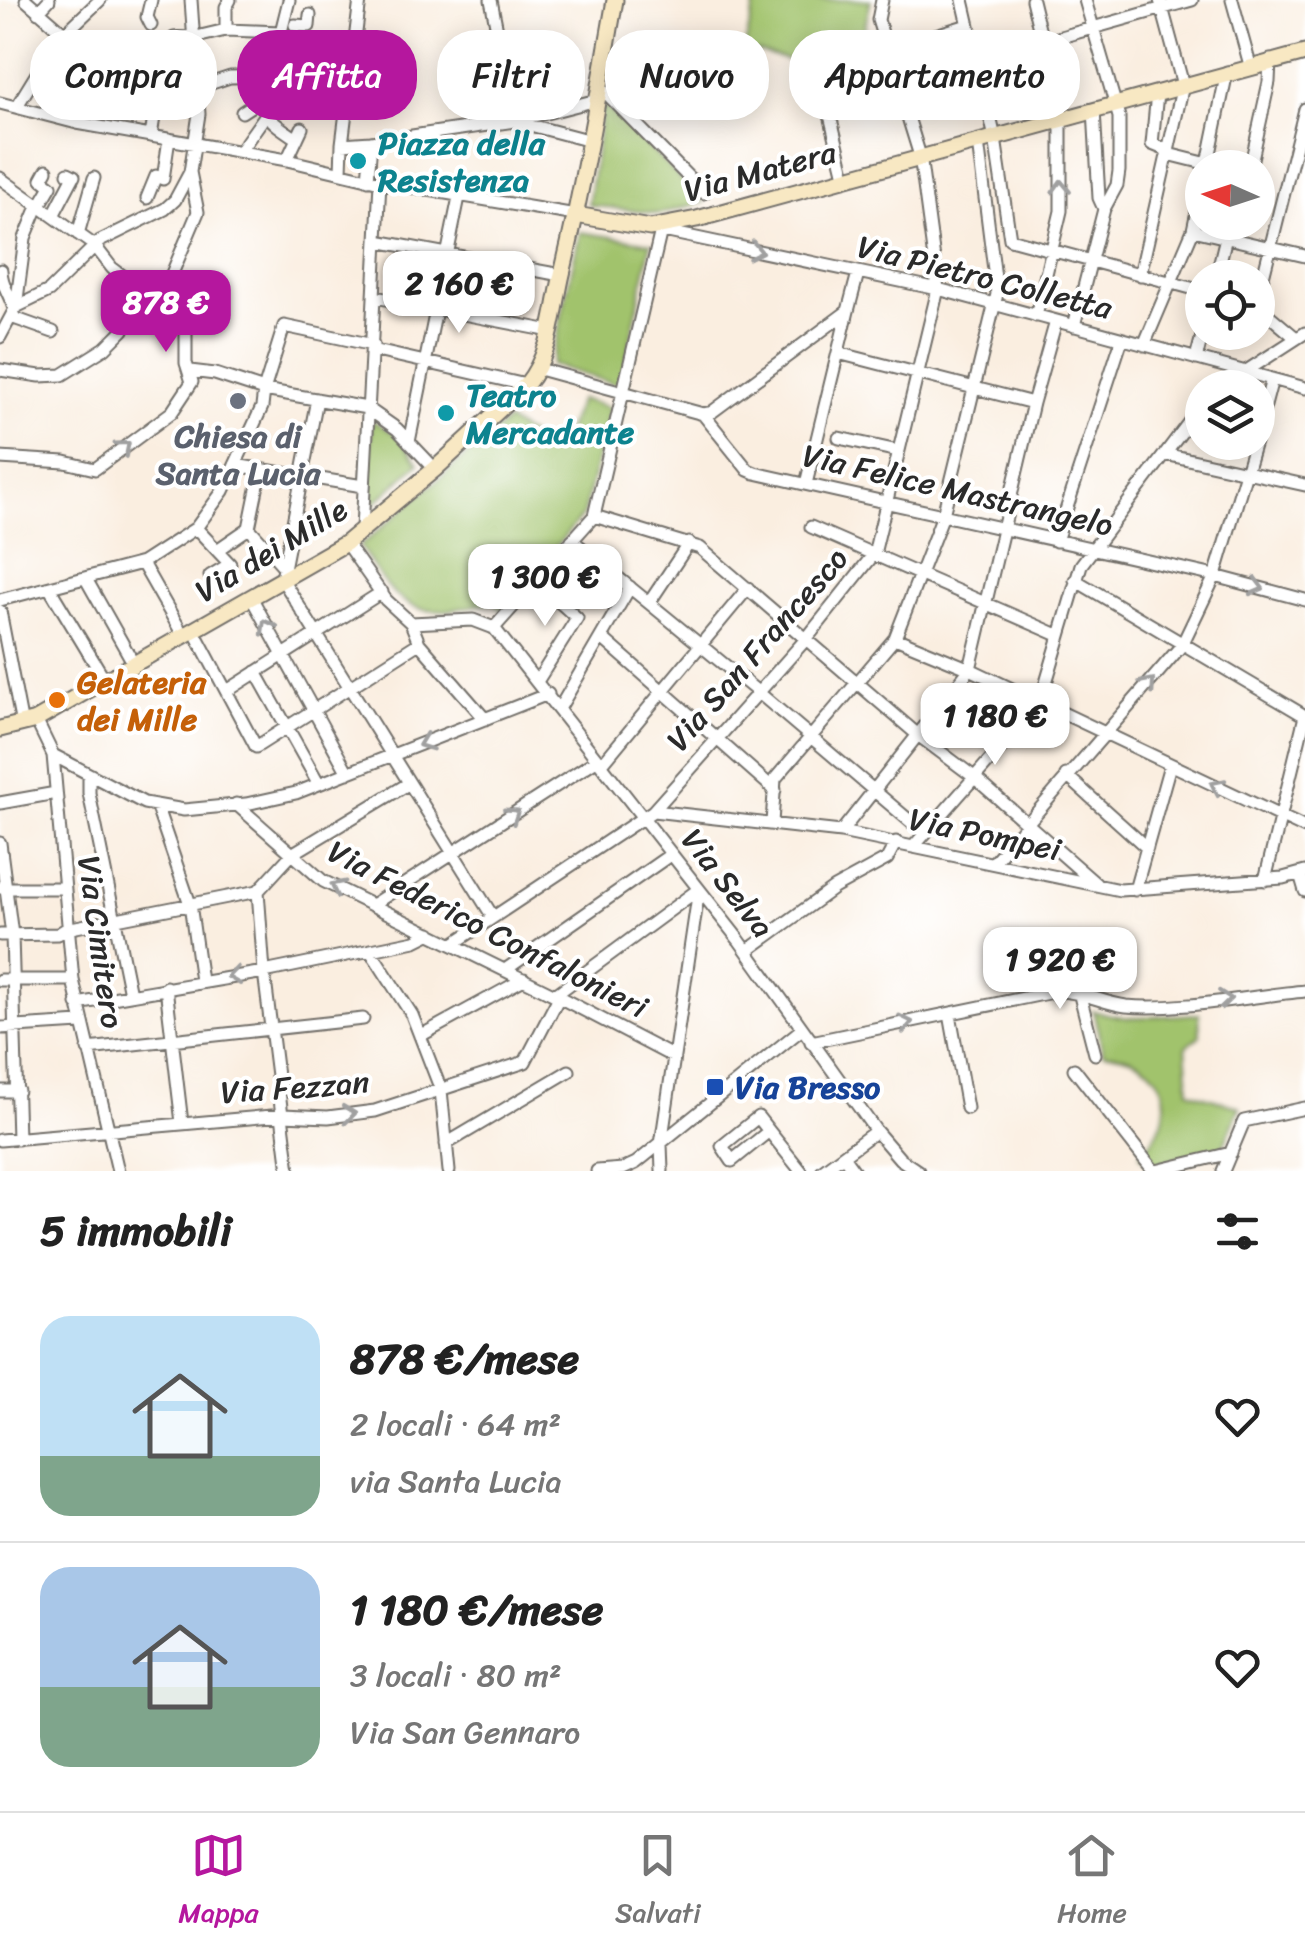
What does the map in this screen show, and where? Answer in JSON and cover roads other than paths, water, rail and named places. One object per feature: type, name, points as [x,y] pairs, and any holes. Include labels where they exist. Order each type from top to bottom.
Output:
[{"type":"street","points":[[26,0],[62,30]]},
{"type":"street","points":[[38,12],[49,0]]},
{"type":"street","points":[[69,30],[100,0]]},
{"type":"street","points":[[151,0],[147,17],[154,30]]},
{"type":"street","points":[[191,0],[192,30]]},
{"type":"street","points":[[226,30],[226,7],[230,0]]},
{"type":"street","points":[[282,30],[289,0]]},
{"type":"street","points":[[337,171],[360,0]]},
{"type":"street","points":[[491,0],[497,30]]},
{"type":"street","name":"Via dei Mille","points":[[0,729],[29,723],[251,597],[284,574],[346,543],[435,469],[526,385],[538,369],[551,332],[615,0]]},
{"type":"street","points":[[881,30],[878,20],[882,0]]},
{"type":"street","points":[[963,0],[969,30]]},
{"type":"street","points":[[1032,0],[1039,30]]},
{"type":"street","points":[[1074,326],[1104,208],[1117,185],[1119,171],[1116,104],[1086,0]]},
{"type":"street","points":[[1080,32],[1161,5],[1192,0]]},
{"type":"street","points":[[1232,0],[1250,66]]},
{"type":"street","points":[[1140,275],[1182,85],[1161,5]]},
{"type":"street","points":[[295,25],[309,26],[310,15]]},
{"type":"street","points":[[955,30],[968,26]]},
{"type":"street","points":[[217,32],[237,30]]},
{"type":"street","name":"Via Matera","points":[[1080,114],[1305,53]]},
{"type":"street","points":[[1254,150],[1270,60]]},
{"type":"street","points":[[1211,150],[1227,72]]},
{"type":"street","points":[[17,106],[30,83]]},
{"type":"street","points":[[1158,92],[1152,144],[1185,159]]},
{"type":"street","points":[[585,97],[598,93],[704,193]]},
{"type":"street","points":[[1,105],[77,123],[287,160],[374,181],[576,215]]},
{"type":"street","points":[[1267,260],[1300,156],[1305,109]]},
{"type":"street","points":[[1094,110],[1099,198],[1104,208]]},
{"type":"street","points":[[151,136],[152,120]]},
{"type":"street","points":[[14,311],[49,291],[96,246],[175,200],[190,172],[196,120]]},
{"type":"street","points":[[240,152],[261,120]]},
{"type":"street","points":[[269,120],[300,134],[287,160]]},
{"type":"street","points":[[343,139],[376,141],[515,120],[590,141]]},
{"type":"street","points":[[831,120],[845,176]]},
{"type":"street","points":[[910,120],[920,156],[938,289]]},
{"type":"street","points":[[991,120],[1010,240],[1185,286]]},
{"type":"street","name":"Via Matera","points":[[576,215],[656,229],[1058,120]]},
{"type":"street","points":[[1036,316],[1062,211],[1061,120]]},
{"type":"street","points":[[147,198],[156,176],[163,179],[169,140]]},
{"type":"street","points":[[362,529],[375,297],[376,141]]},
{"type":"street","points":[[772,822],[776,779],[895,638],[943,514],[998,294],[978,142]]},
{"type":"street","points":[[46,170],[42,178],[50,186],[48,209]]},
{"type":"street","points":[[154,299],[171,276],[198,212],[190,172]]},
{"type":"street","points":[[0,337],[14,311],[25,238],[74,176],[68,173]]},
{"type":"street","points":[[78,234],[94,178]]},
{"type":"street","points":[[0,458],[66,462],[95,469],[172,412],[191,386],[186,363],[186,323],[112,268],[96,246],[48,209],[1,184]]},
{"type":"street","points":[[410,442],[459,197]]},
{"type":"street","points":[[410,623],[473,620],[494,628],[594,516],[624,395],[656,229]]},
{"type":"street","name":"Via Pietro Colletta","points":[[656,229],[938,289],[1237,370]]},
{"type":"street","points":[[1144,345],[1189,240]]},
{"type":"street","points":[[1238,240],[1305,256]]},
{"type":"street","points":[[377,241],[562,275]]},
{"type":"street","points":[[0,270],[0,280],[8,290],[14,311],[53,332]]},
{"type":"street","points":[[806,484],[858,273]]},
{"type":"street","points":[[0,370],[62,375],[105,348],[122,330],[139,288]]},
{"type":"street","name":"Via San Francesco","points":[[454,944],[648,814],[759,693],[874,554],[938,289]]},
{"type":"street","points":[[375,297],[551,332]]},
{"type":"street","points":[[538,369],[703,414],[712,412],[848,311]]},
{"type":"street","points":[[1247,370],[1300,335],[1275,318]]},
{"type":"street","points":[[842,832],[970,669],[1056,321]]},
{"type":"street","points":[[0,600],[142,564],[196,528],[222,491],[262,407],[284,326],[526,385]]},
{"type":"street","points":[[1056,541],[1122,339]]},
{"type":"street","points":[[1196,359],[1198,350]]},
{"type":"street","points":[[838,353],[1033,404]]},
{"type":"street","points":[[190,371],[215,374],[264,390],[367,408],[386,420],[435,469]]},
{"type":"street","name":"Via Pietro Colletta","points":[[1275,380],[1305,388]]},
{"type":"street","points":[[284,574],[317,399]]},
{"type":"street","name":"Via Felice Mastrangelo","points":[[703,414],[748,470],[1305,600]]},
{"type":"street","points":[[915,845],[1040,703],[1081,566],[1185,427]]},
{"type":"street","points":[[840,438],[898,451]]},
{"type":"street","points":[[1165,454],[1305,485]]},
{"type":"street","points":[[993,863],[1182,645],[1215,576],[1250,460]]},
{"type":"street","points":[[235,465],[363,486]]},
{"type":"street","points":[[217,550],[250,528],[261,470]]},
{"type":"street","points":[[594,516],[700,548],[1099,887]]},
{"type":"street","points":[[812,526],[1058,636]]},
{"type":"street","points":[[196,528],[230,564],[210,576]]},
{"type":"street","points":[[250,528],[284,574],[348,688],[494,917]]},
{"type":"street","points":[[572,540],[924,834]]},
{"type":"street","points":[[346,543],[410,623],[419,643],[484,719]]},
{"type":"street","points":[[649,603],[690,543]]},
{"type":"street","points":[[142,564],[226,691],[256,747],[419,643]]},
{"type":"street","points":[[86,579],[134,664]]},
{"type":"street","points":[[1075,580],[1305,716],[1266,880]]},
{"type":"street","points":[[536,581],[577,618],[538,680]]},
{"type":"street","points":[[560,709],[630,587]]},
{"type":"street","points":[[372,905],[600,762],[748,588]]},
{"type":"street","points":[[50,589],[105,680]]},
{"type":"street","points":[[226,691],[382,592]]},
{"type":"street","points":[[251,597],[348,773]]},
{"type":"street","name":"Via Cimitero","points":[[0,611],[29,723],[53,754],[73,980],[118,1171]]},
{"type":"street","name":"Via Selva","points":[[494,628],[600,762],[648,814],[670,855],[747,951],[876,1132],[900,1159],[918,1171]]},
{"type":"street","points":[[601,637],[774,790]]},
{"type":"street","points":[[895,638],[970,669],[1305,828]]},
{"type":"street","points":[[256,672],[319,784]]},
{"type":"street","points":[[53,754],[88,776],[156,805],[184,810],[236,804],[296,793],[548,694]]},
{"type":"street","points":[[1134,890],[1170,765]]},
{"type":"street","points":[[1066,775],[1146,848]]},
{"type":"street","points":[[88,776],[130,994]]},
{"type":"street","points":[[6,935],[58,934],[258,891],[292,854],[408,784]]},
{"type":"street","points":[[0,803],[56,792]]},
{"type":"street","name":"Via Federico Confalonieri","points":[[236,804],[323,881],[674,1057]]},
{"type":"street","points":[[156,805],[190,904],[201,981]]},
{"type":"street","name":"Via Pompei","points":[[648,814],[772,822],[842,832],[1099,887],[1134,890],[1266,880],[1302,873]]},
{"type":"street","points":[[747,951],[834,888],[887,859],[896,842]]},
{"type":"street","points":[[0,843],[7,980],[16,1027],[18,1139]]},
{"type":"street","points":[[505,970],[670,855]]},
{"type":"street","points":[[1302,873],[1305,891]]},
{"type":"street","points":[[3,888],[63,888]]},
{"type":"street","points":[[557,996],[699,889]]},
{"type":"street","points":[[662,1171],[660,1144],[699,889]]},
{"type":"street","points":[[258,891],[264,972],[290,1171]]},
{"type":"street","points":[[78,1004],[264,972],[416,941],[431,933]]},
{"type":"street","points":[[370,950],[412,1015],[441,1090],[449,1171]]},
{"type":"street","points":[[420,1036],[524,979]]},
{"type":"street","points":[[7,980],[73,980]]},
{"type":"street","points":[[166,987],[182,1123]]},
{"type":"street","points":[[811,1042],[1058,992],[1078,992],[1125,1006],[1152,1006],[1305,991]]},
{"type":"street","points":[[1078,992],[1094,1054]]},
{"type":"street","name":"Via Fezzan","points":[[0,1140],[282,1115],[328,1117],[376,1111],[525,1062],[557,996]]},
{"type":"street","points":[[950,1014],[968,1108]]},
{"type":"street","points":[[88,1049],[362,1019]]},
{"type":"street","points":[[0,1028],[81,1023]]},
{"type":"street","points":[[597,1171],[630,1167],[802,1029]]},
{"type":"street","points":[[1074,1069],[1155,1171],[1231,1152]]},
{"type":"street","points":[[446,1144],[569,1071]]},
{"type":"street","points":[[0,1091],[18,1091]]},
{"type":"street","points":[[1223,1171],[1244,1121],[1305,1108]]},
{"type":"street","points":[[769,1131],[801,1171]]},
{"type":"street","points":[[822,1171],[876,1132]]},
{"type":"street","points":[[842,1156],[854,1171]]},
{"type":"street","points":[[900,1159],[908,1171]]},
{"type":"place","name":"Piazza della Resistenza","points":[[358,161]]},
{"type":"place","name":"Chiesa di Santa Lucia","points":[[238,401]]},
{"type":"place","name":"Teatro Mercadante","points":[[446,413]]},
{"type":"place","name":"Gelateria dei Mille","points":[[57,700]]},
{"type":"place","name":"Via Bresso","points":[[715,1087]]}]
